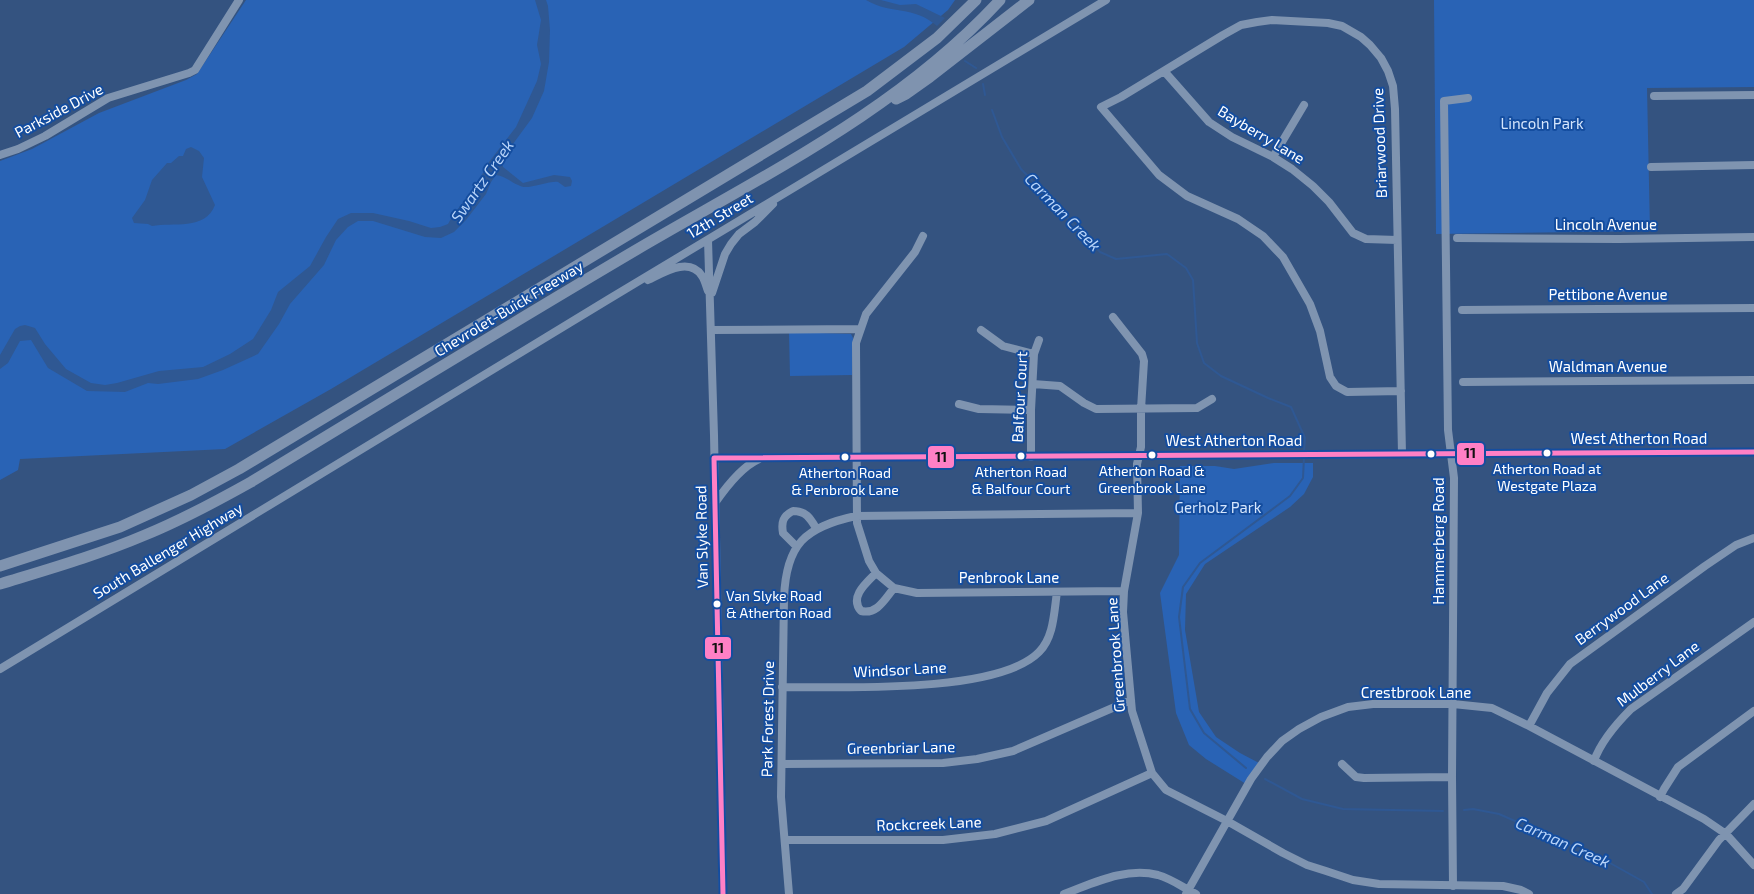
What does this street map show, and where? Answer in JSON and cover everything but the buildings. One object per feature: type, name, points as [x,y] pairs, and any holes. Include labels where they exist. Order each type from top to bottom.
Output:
[{"type":"highway","name":"Chevrolet-Buick Freeway","points":[[0,566],[120,527],[191,495],[239,469],[867,91],[937,38],[976,0]]},
{"type":"highway","name":"Chevrolet-Buick Freeway","points":[[0,584],[122,544],[216,502],[874,109],[946,53],[1000,0]]},
{"type":"highway","points":[[874,109],[906,94],[1029,0]]},
{"type":"street","name":"Parkside Drive","points":[[1,152],[18,149],[45,136],[108,98],[195,70],[239,0]]},
{"type":"street","name":"12th Street","points":[[350,457],[1106,0]]},
{"type":"street","name":"Briarwood Drive","points":[[1401,391],[1347,392],[1336,386],[1330,377],[1320,331],[1310,304],[1283,258],[1263,236],[1238,219],[1187,196],[1159,175],[1101,107],[1241,25],[1272,20],[1328,23],[1342,26],[1361,37],[1370,45],[1381,58],[1388,71],[1393,86],[1395,109],[1397,240],[1401,391],[1402,454]]},
{"type":"street","name":"Bayberry Lane","points":[[1164,71],[1209,122],[1232,137],[1273,157],[1314,186],[1353,233],[1366,239],[1397,240]]},
{"type":"street","points":[[1654,96],[1754,95]]},
{"type":"street","name":"Hammerberg Road","points":[[1453,886],[1454,478],[1448,430],[1444,101],[1468,98]]},
{"type":"street","points":[[1273,157],[1304,105]]},
{"type":"street","points":[[1651,167],[1754,166]]},
{"type":"street","points":[[710,297],[725,254],[731,244],[739,234],[755,222],[779,197]]},
{"type":"street","name":"Penbrook Lane","points":[[923,236],[915,252],[866,314],[856,343],[856,516],[868,561],[876,573],[894,588],[917,593],[1124,591]]},
{"type":"street","name":"Lincoln Avenue","points":[[1458,238],[1619,239],[1754,237]]},
{"type":"street","name":"Van Slyke Road","points":[[708,240],[723,894]]},
{"type":"street","points":[[609,299],[673,268],[681,267],[688,267],[703,277],[710,297]]},
{"type":"street","name":"Pettibone Avenue","points":[[1462,310],[1754,308]]},
{"type":"street","name":"Greenbrook Lane","points":[[1112,317],[1142,354],[1144,361],[1141,447],[1138,464],[1138,513],[1124,591],[1124,612],[1130,700],[1152,773],[1166,790],[1307,865],[1354,880],[1379,884],[1521,890],[1529,894]]},
{"type":"street","points":[[711,330],[860,329]]},
{"type":"street","points":[[981,330],[1003,346],[1034,354]]},
{"type":"street","name":"Balfour Court","points":[[1031,456],[1034,354],[1039,340]]},
{"type":"street","name":"Waldman Avenue","points":[[1463,382],[1754,380]]},
{"type":"street","points":[[1033,384],[1060,386],[1084,404],[1096,409],[1197,408],[1212,399]]},
{"type":"street","points":[[959,404],[979,409],[1031,410]]},
{"type":"street","name":"West Atherton Road","points":[[714,458],[1754,452]]},
{"type":"street","name":"South Ballenger Highway","points":[[0,669],[350,457]]},
{"type":"street","points":[[715,503],[747,466],[760,458]]},
{"type":"street","points":[[796,546],[783,533],[782,522],[785,516],[793,511],[802,512],[808,515],[816,528]]},
{"type":"street","name":"Park Forest Drive","points":[[790,894],[781,797],[782,687],[784,582],[796,546],[816,528],[856,516],[1138,513]]},
{"type":"street","name":"Berrywood Lane","points":[[1529,726],[1547,693],[1570,664],[1705,566],[1736,546],[1754,538]]},
{"type":"street","points":[[876,573],[857,595],[856,602],[861,611],[869,612],[878,608],[894,588]]},
{"type":"street","name":"Windsor Lane","points":[[782,687],[930,685],[1009,670],[1027,662],[1046,643],[1052,630],[1057,592]]},
{"type":"street","name":"Mulberry Lane","points":[[1594,761],[1597,753],[1616,725],[1631,709],[1754,622]]},
{"type":"street","name":"Greenbriar Lane","points":[[782,764],[943,763],[977,758],[1013,751],[1130,700]]},
{"type":"street","name":"Crestbrook Lane","points":[[1187,892],[1251,779],[1282,741],[1299,728],[1321,717],[1348,707],[1374,704],[1453,704],[1492,708],[1704,819],[1726,834],[1754,866]]},
{"type":"street","points":[[1660,797],[1678,768],[1754,711]]},
{"type":"street","points":[[1342,764],[1356,777],[1364,778],[1452,777]]},
{"type":"street","name":"Rockcreek Lane","points":[[784,840],[943,840],[996,834],[1046,820],[1152,773]]},
{"type":"street","points":[[1676,894],[1683,888],[1730,827],[1754,804]]},
{"type":"street","points":[[1064,894],[1108,878],[1140,873],[1158,876],[1181,885],[1187,892],[1196,894]]},
{"type":"green space","points":[[246,0],[955,0],[948,10],[904,47],[331,389],[225,449],[20,459],[18,470],[0,480],[0,161],[32,149],[99,113],[186,80],[197,74]]},
{"type":"green space","name":"Lincoln Park","points":[[1434,0],[1754,0],[1754,87],[1647,88],[1650,231],[1436,234]]},
{"type":"green space","points":[[789,332],[851,334],[853,338],[852,375],[790,376]]},
{"type":"green space","name":"Gerholz Park","points":[[1274,463],[1313,463],[1313,477],[1304,494],[1290,507],[1205,564],[1186,594],[1185,630],[1199,712],[1216,737],[1259,763],[1246,784],[1206,759],[1189,745],[1176,713],[1160,593],[1179,555],[1180,466],[1215,466],[1234,469]]},
{"type":"water","name":"Swartz Creek","points":[[535,0],[546,0],[548,6],[550,30],[549,62],[544,91],[532,118],[502,159],[503,167],[523,183],[554,175],[570,177],[572,181],[571,186],[565,187],[556,182],[522,187],[504,177],[496,175],[486,194],[466,220],[454,232],[441,238],[425,237],[373,221],[358,221],[348,227],[336,240],[324,265],[290,304],[279,324],[258,354],[198,379],[158,384],[148,383],[125,392],[87,391],[48,368],[31,340],[20,341],[8,363],[0,369],[0,355],[15,329],[25,325],[35,328],[45,344],[66,369],[91,383],[105,385],[159,371],[203,367],[230,354],[253,339],[271,310],[278,292],[310,266],[338,219],[351,213],[373,213],[431,228],[448,224],[474,189],[489,162],[516,127],[537,81],[541,64],[537,45],[541,20]]},
{"type":"water","points":[[866,0],[881,0],[900,5],[916,4],[945,18],[937,26],[928,19],[911,12],[875,5]]},
{"type":"water","points":[[191,147],[199,151],[204,158],[202,177],[215,205],[210,213],[204,219],[188,224],[152,226],[134,223],[132,218],[145,200],[152,180],[167,163],[171,163],[179,156],[183,156],[186,149]]},
{"type":"waterway","name":"Carman Creek","points":[[965,61],[976,68]]},
{"type":"waterway","name":"Carman Creek","points":[[983,84],[985,95]]},
{"type":"waterway","name":"Carman Creek","points":[[992,110],[1002,137],[1021,169],[1100,252],[1116,259],[1167,254],[1186,268],[1193,280],[1197,343],[1204,363],[1221,376],[1291,407],[1305,438],[1304,452]]},
{"type":"waterway","name":"Carman Creek","points":[[1246,768],[1204,733],[1190,709],[1179,617],[1183,587],[1200,563],[1290,496],[1303,478],[1304,457]]},
{"type":"waterway","name":"Carman Creek","points":[[1265,779],[1302,799],[1343,809],[1443,811]]},
{"type":"waterway","name":"Carman Creek","points":[[1464,810],[1473,809],[1499,814],[1610,863],[1644,882],[1652,894]]},
{"type":"transit line","name":"11","points":[[723,894],[714,458],[1754,452]]},
{"type":"place","name":"Atherton Road at Westgate Plaza","points":[[1547,453]]},
{"type":"place","name":"Atherton Road & Greenbrook Lane","points":[[1152,455]]},
{"type":"place","name":"Atherton Road & Balfour Court","points":[[1021,456]]},
{"type":"place","name":"Atherton Road & Penbrook Lane","points":[[845,457]]},
{"type":"place","name":"Van Slyke Road & Atherton Road","points":[[717,604]]}]
